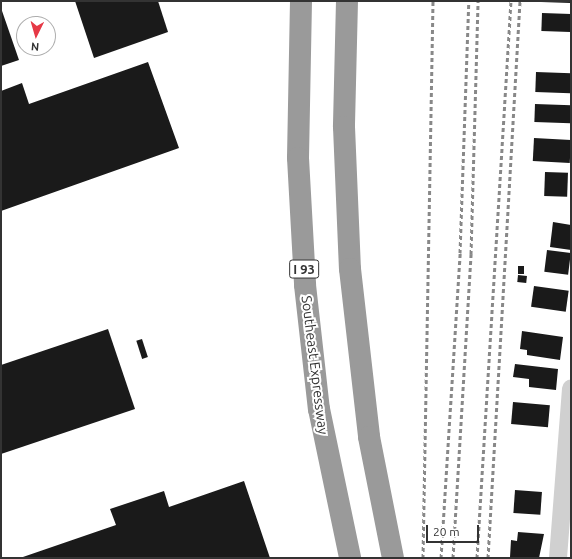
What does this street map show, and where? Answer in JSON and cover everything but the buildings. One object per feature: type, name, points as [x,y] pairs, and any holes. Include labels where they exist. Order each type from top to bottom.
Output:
[{"type":"highway","name":"Southeast Expressway","points":[[301,1],[298,158],[305,285],[319,409],[350,558]]},
{"type":"highway","points":[[347,1],[344,127],[350,269],[368,429],[393,558]]},
{"type":"street","points":[[558,558],[571,388]]},
{"type":"railway","points":[[423,558],[433,1]]},
{"type":"railway","points":[[441,558],[460,253],[469,1]]},
{"type":"railway","points":[[453,558],[471,254],[478,1]]},
{"type":"railway","points":[[477,558],[511,1]]},
{"type":"railway","points":[[488,558],[520,1]]}]
